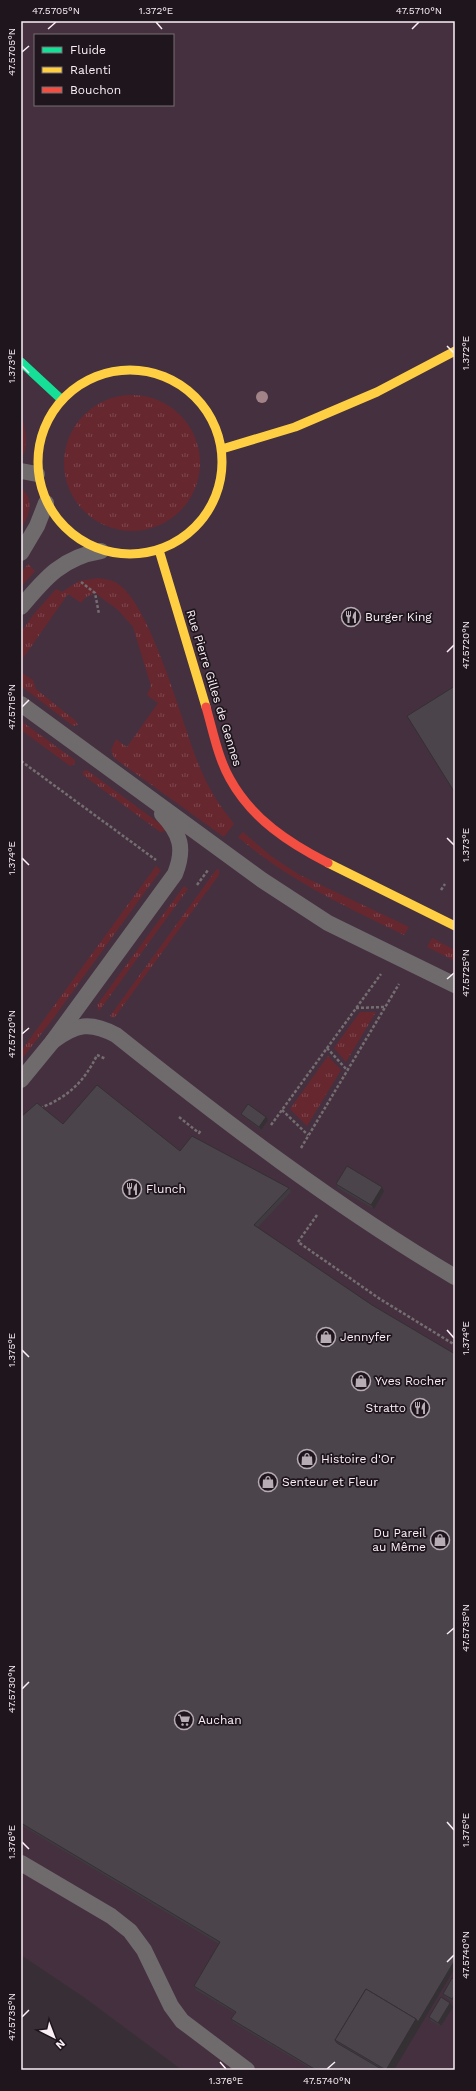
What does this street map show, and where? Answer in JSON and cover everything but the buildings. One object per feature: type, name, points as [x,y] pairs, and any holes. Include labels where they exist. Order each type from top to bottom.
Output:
[{"type":"street","points":[[222,449],[295,427],[377,392],[455,351]]},
{"type":"street","points":[[21,362],[62,400]]},
{"type":"street","points":[[138,369],[170,378],[203,405],[216,426],[222,449],[223,473],[212,505],[185,536],[159,550],[127,555],[101,550],[67,531],[46,503],[37,474],[39,437],[49,415],[76,385],[104,372],[138,369]]},
{"type":"street","name":"Rue Pierre Gilles de Gennes","points":[[159,550],[218,748],[230,779],[252,810],[279,835],[308,854],[455,926]]},
{"type":"lane","points":[[21,471],[37,474]]},
{"type":"lane","points":[[21,552],[37,526],[46,503]]},
{"type":"lane","points":[[21,607],[39,586],[64,564],[83,554],[101,550]]},
{"type":"lane","points":[[21,704],[222,851],[299,905],[328,922],[455,985]]},
{"type":"lane","points":[[21,1080],[53,1041],[175,874],[181,858],[180,841],[171,824],[133,786]]},
{"type":"lane","points":[[53,1041],[68,1031],[81,1026],[101,1027],[116,1035],[258,1144],[351,1212],[455,1277]]},
{"type":"lane","points":[[21,1863],[111,1916],[130,1931],[144,1950],[171,2006],[182,2021],[247,2070]]},
{"type":"path","points":[[75,579],[95,593],[98,614]]},
{"type":"path","points":[[21,761],[195,888],[222,851]]},
{"type":"path","points":[[426,911],[445,884]]},
{"type":"path","points":[[258,1144],[394,955]]},
{"type":"path","points":[[289,1167],[411,963]]},
{"type":"path","points":[[356,1008],[385,1007]]},
{"type":"path","points":[[35,1110],[48,1105],[71,1092],[89,1072],[101,1046],[101,1027]]},
{"type":"path","points":[[327,1048],[347,1070]]},
{"type":"path","points":[[97,1055],[108,1060]]},
{"type":"path","points":[[282,1110],[308,1135]]},
{"type":"path","points":[[175,1113],[199,1133],[202,1128]]},
{"type":"path","points":[[320,1210],[298,1242],[380,1299],[455,1345]]},
{"type":"shaded area","points":[[21,21],[455,21],[455,2070],[182,2070],[85,1998],[21,1955]]},
{"type":"green space","points":[[125,395],[139,395],[164,403],[175,410],[185,420],[195,437],[199,450],[199,476],[195,489],[185,506],[175,516],[152,528],[139,531],[125,531],[100,523],[89,516],[79,506],[67,483],[64,470],[64,456],[72,431],[79,420],[89,410],[112,398]]},
{"type":"green space","points":[[21,414],[26,443],[24,454],[21,459]]},
{"type":"green space","points":[[21,488],[26,493],[28,498],[29,509],[21,530]]},
{"type":"green space","points":[[28,564],[35,571],[21,587],[21,573]]},
{"type":"green space","points":[[99,578],[117,583],[130,596],[142,616],[165,669],[204,777],[224,811],[234,824],[224,837],[114,758],[111,750],[116,739],[127,747],[158,703],[147,695],[151,686],[133,627],[118,610],[95,593],[86,597],[81,603],[68,594],[21,661],[21,632],[33,615],[56,589],[62,592],[79,581]]},
{"type":"green space","points":[[21,672],[33,680],[36,689],[76,721],[78,725],[73,726],[21,686]]},
{"type":"green space","points":[[21,721],[75,760],[75,764],[70,766],[21,730]]},
{"type":"green space","points":[[87,770],[163,826],[165,831],[160,832],[83,775],[83,771]]},
{"type":"green space","points":[[243,832],[271,856],[298,874],[409,927],[404,935],[297,879],[277,867],[238,837]]},
{"type":"green space","points":[[156,866],[161,870],[52,1020],[21,1060],[21,1051]]},
{"type":"green space","points":[[219,869],[219,875],[114,1018],[110,1016],[216,870]]},
{"type":"green space","points":[[184,886],[188,889],[99,1011],[97,1005]]},
{"type":"green space","points":[[432,938],[455,950],[455,961],[427,947]]},
{"type":"green space","points":[[360,1012],[376,1012],[346,1062],[334,1048]]},
{"type":"green space","points":[[328,1056],[341,1070],[307,1126],[290,1109]]},
{"type":"traffic: fast","points":[[21,362],[62,400]]},
{"type":"traffic: slow","points":[[222,449],[295,427],[377,392],[455,351]]},
{"type":"traffic: slow","points":[[121,370],[139,370],[165,377],[181,385],[195,397],[207,411],[215,427],[222,453],[222,462],[222,471],[215,497],[207,513],[195,527],[181,539],[157,550],[139,554],[121,554],[103,550],[79,539],[65,527],[53,513],[42,489],[38,471],[38,453],[42,435],[53,411],[65,397],[79,385],[103,374],[121,370]]},
{"type":"traffic: slow","points":[[159,550],[206,707]]},
{"type":"traffic: slow","points":[[328,863],[455,926]]},
{"type":"traffic: jam","points":[[206,707],[222,762],[230,779],[249,806],[260,818],[286,838],[328,863]]},
{"type":"place","name":"Burger King","points":[[351,617]]},
{"type":"place","name":"Flunch","points":[[132,1189]]},
{"type":"place","name":"Jennyfer","points":[[326,1337]]},
{"type":"place","name":"Yves Rocher","points":[[361,1381]]},
{"type":"place","name":"Stratto","points":[[420,1408]]},
{"type":"place","name":"Histoire d'Or","points":[[307,1459]]},
{"type":"place","name":"Senteur et Fleur","points":[[268,1482]]},
{"type":"place","name":"Du Pareil au Même","points":[[440,1540]]},
{"type":"place","name":"Auchan","points":[[184,1720]]}]
